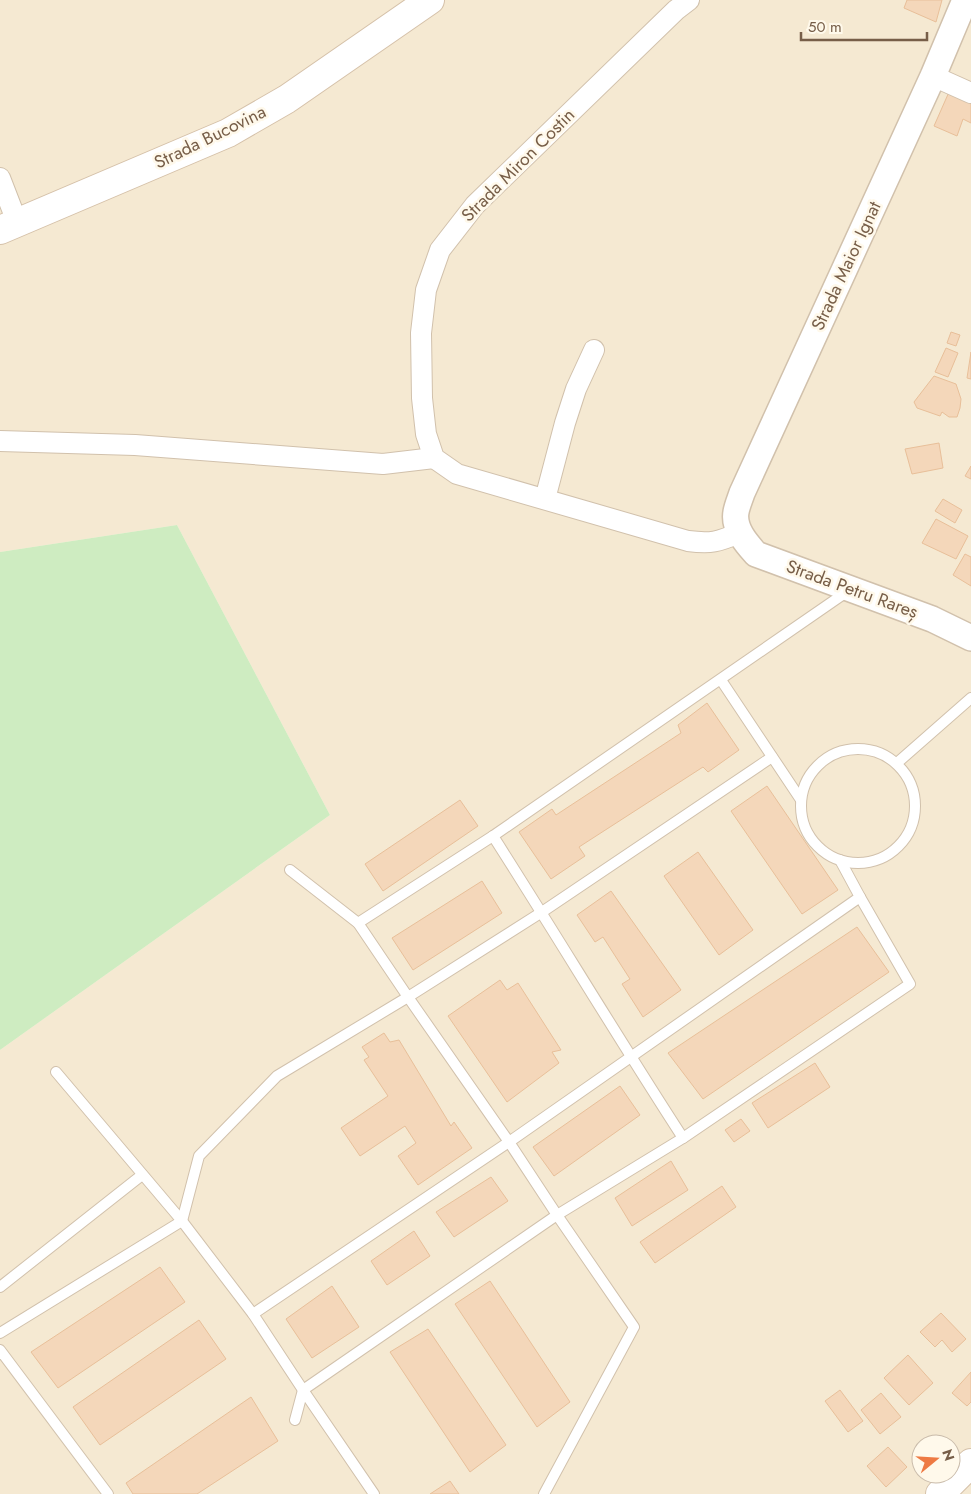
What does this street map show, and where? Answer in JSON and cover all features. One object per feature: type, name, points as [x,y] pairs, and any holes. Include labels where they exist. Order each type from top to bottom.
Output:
[{"type":"main road","name":"Strada Bucovina","points":[[9,226],[228,133],[287,99],[430,0]]},
{"type":"main road","points":[[940,1494],[971,1463]]},
{"type":"street","name":"Strada Miron Costin","points":[[434,458],[426,434],[422,398],[421,333],[426,290],[440,250],[475,205],[689,0]]},
{"type":"street","name":"Strada Maior Ignat","points":[[739,533],[735,514],[742,493],[933,76],[965,0]]},
{"type":"street","points":[[933,76],[971,93]]},
{"type":"street","points":[[0,178],[9,226]]},
{"type":"street","points":[[545,499],[564,423],[576,389],[594,350]]},
{"type":"street","points":[[0,441],[135,446],[384,464],[434,458],[457,474],[688,541],[718,542],[739,533]]},
{"type":"street","name":"Strada Petru Rareș","points":[[739,533],[756,554],[932,619],[971,638]]},
{"type":"lane","points":[[358,923],[493,836],[851,589]]},
{"type":"lane","points":[[721,680],[801,800]]},
{"type":"lane","points":[[897,764],[971,698]]},
{"type":"lane","points":[[865,749],[882,754],[897,764],[908,777],[914,793],[915,810],[911,828],[902,842],[890,854],[874,861],[856,863],[840,860],[823,851],[810,837],[802,819],[801,800],[806,782],[816,767],[830,756],[846,750],[865,749]]},
{"type":"lane","points":[[0,1333],[182,1221],[199,1156],[277,1076],[408,998],[542,912],[772,757]]},
{"type":"lane","points":[[493,836],[683,1138]]},
{"type":"lane","points":[[296,1420],[303,1390],[557,1215],[683,1138],[910,984],[840,860]]},
{"type":"lane","points":[[290,870],[358,923],[634,1327],[544,1494]]},
{"type":"lane","points":[[253,1314],[509,1142],[860,897]]},
{"type":"lane","points":[[56,1072],[182,1221],[253,1314],[374,1494]]},
{"type":"lane","points":[[0,1287],[142,1175]]},
{"type":"lane","points":[[0,1350],[108,1494]]},
{"type":"shaded area","points":[[0,0],[971,0],[971,1494],[0,1494],[0,1050],[330,815],[177,525],[0,552]]},
{"type":"green space","points":[[177,525],[330,815],[0,1050],[0,552]]},
{"type":"building","points":[[907,0],[942,0],[936,22],[904,8]]},
{"type":"building","points":[[949,92],[971,101],[971,123],[963,119],[957,136],[934,126]]},
{"type":"building","points":[[951,332],[960,335],[956,346],[947,343]]},
{"type":"building","points":[[946,348],[958,353],[948,377],[935,372]]},
{"type":"building","points":[[971,352],[971,379],[967,378]]},
{"type":"building","points":[[934,376],[956,384],[961,399],[957,417],[949,417],[942,412],[940,416],[917,408],[914,402]]},
{"type":"building","points":[[939,443],[943,468],[912,474],[905,449]]},
{"type":"building","points":[[971,466],[971,479],[965,476]]},
{"type":"building","points":[[943,499],[962,510],[955,523],[935,511]]},
{"type":"building","points":[[936,519],[968,536],[956,559],[922,543]]},
{"type":"building","points":[[965,554],[971,557],[971,586],[953,575]]},
{"type":"building","points":[[707,703],[739,750],[708,772],[703,767],[579,847],[585,856],[551,879],[519,832],[552,809],[556,815],[681,733],[678,725]]},
{"type":"building","points":[[767,786],[838,890],[802,914],[731,811]]},
{"type":"building","points":[[460,800],[478,826],[383,891],[365,864]]},
{"type":"building","points":[[698,852],[753,930],[719,955],[664,876]]},
{"type":"building","points":[[482,881],[502,913],[413,970],[392,938]]},
{"type":"building","points":[[611,891],[681,990],[643,1017],[622,984],[630,979],[603,937],[595,942],[577,915]]},
{"type":"building","points":[[857,927],[889,972],[703,1099],[668,1053]]},
{"type":"building","points":[[500,980],[507,990],[518,983],[561,1050],[552,1052],[559,1063],[507,1102],[448,1016]]},
{"type":"building","points":[[384,1033],[390,1042],[399,1040],[451,1126],[454,1122],[472,1148],[418,1185],[398,1156],[416,1143],[405,1126],[360,1156],[341,1128],[388,1096],[364,1060],[369,1057],[362,1047]]},
{"type":"building","points":[[815,1063],[830,1087],[768,1128],[752,1103]]},
{"type":"building","points":[[620,1086],[640,1115],[554,1176],[533,1147]]},
{"type":"building","points":[[741,1119],[750,1131],[734,1142],[725,1130]]},
{"type":"building","points":[[671,1161],[688,1190],[632,1226],[615,1198]]},
{"type":"building","points":[[491,1177],[508,1201],[454,1237],[436,1212]]},
{"type":"building","points":[[722,1186],[736,1207],[655,1263],[640,1242]]},
{"type":"building","points":[[414,1231],[430,1256],[387,1285],[371,1261]]},
{"type":"building","points":[[160,1267],[185,1302],[58,1388],[31,1352]]},
{"type":"building","points":[[490,1281],[570,1402],[537,1427],[455,1304]]},
{"type":"building","points":[[332,1286],[359,1327],[312,1358],[286,1319]]},
{"type":"building","points":[[941,1313],[966,1339],[952,1352],[942,1340],[935,1347],[920,1332]]},
{"type":"building","points":[[199,1320],[226,1359],[100,1445],[73,1407]]},
{"type":"building","points":[[428,1329],[506,1445],[470,1472],[390,1352]]},
{"type":"building","points":[[908,1355],[933,1383],[909,1405],[884,1378]]},
{"type":"building","points":[[971,1372],[971,1402],[967,1406],[952,1393]]},
{"type":"building","points":[[840,1390],[863,1421],[848,1432],[825,1401]]},
{"type":"building","points":[[881,1393],[901,1417],[880,1434],[861,1410]]},
{"type":"building","points":[[251,1397],[278,1441],[197,1494],[133,1494],[126,1483]]},
{"type":"building","points":[[888,1447],[907,1467],[886,1487],[867,1466]]},
{"type":"building","points":[[450,1481],[459,1494],[430,1494]]}]
